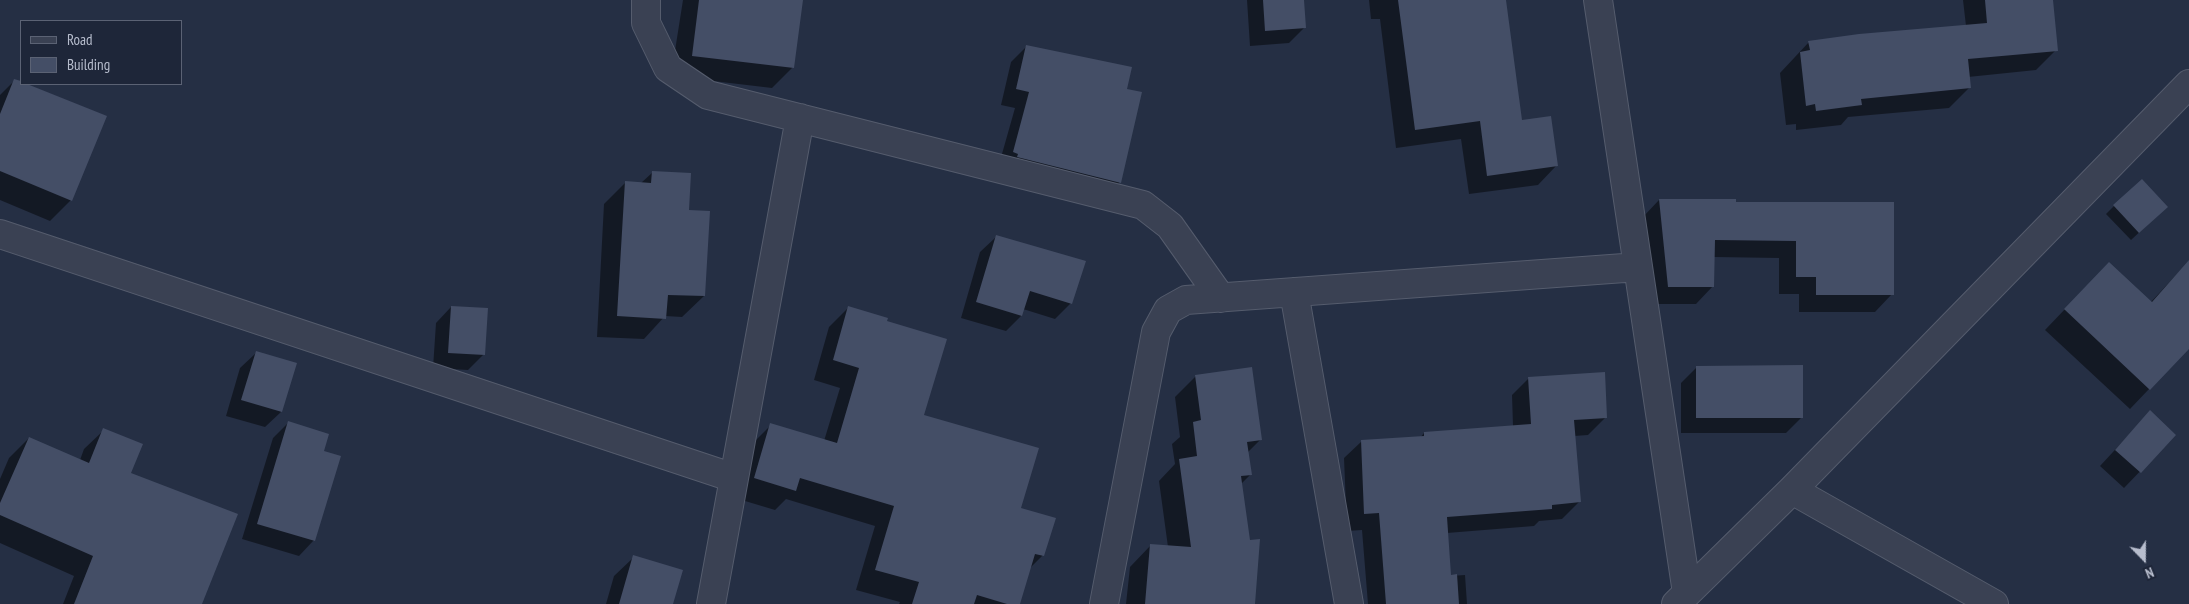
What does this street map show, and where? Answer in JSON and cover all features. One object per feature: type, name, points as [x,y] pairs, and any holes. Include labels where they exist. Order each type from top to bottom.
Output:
[{"type":"street","points":[[646,0],[646,22],[668,68],[708,95],[1143,205],[1170,226],[1221,298]]},
{"type":"street","points":[[1598,0],[1638,267],[1682,598]]},
{"type":"street","points":[[1682,598],[1792,490],[2189,84]]},
{"type":"street","points":[[711,604],[800,118]]},
{"type":"street","points":[[0,234],[734,478]]},
{"type":"street","points":[[1104,604],[1156,332],[1168,310],[1186,300],[1638,267]]},
{"type":"street","points":[[1294,292],[1349,604]]},
{"type":"street","points":[[1792,490],[1994,604]]},
{"type":"building","points":[[699,0],[803,0],[794,68],[692,56]]},
{"type":"building","points":[[1263,0],[1304,0],[1306,28],[1265,31]]},
{"type":"building","points":[[1398,0],[1506,0],[1522,120],[1551,116],[1558,166],[1487,176],[1480,121],[1415,130]]},
{"type":"building","points":[[1985,0],[2053,0],[2058,51],[1968,59],[1971,88],[1861,99],[1862,105],[1816,111],[1815,104],[1806,106],[1800,52],[1810,50],[1808,41],[1859,34],[1987,23]]},
{"type":"building","points":[[1026,45],[1132,67],[1127,89],[1142,92],[1121,183],[1017,157],[1018,154],[1013,152],[1029,92],[1016,89]]},
{"type":"building","points":[[14,79],[20,81],[20,85],[30,85],[107,116],[72,201],[0,171],[0,114]]},
{"type":"building","points":[[652,171],[691,173],[689,210],[710,211],[705,296],[668,295],[666,319],[617,316],[625,181],[651,183]]},
{"type":"building","points":[[2142,179],[2168,207],[2139,233],[2113,205]]},
{"type":"building","points":[[1659,199],[1736,199],[1736,202],[1894,202],[1894,295],[1816,295],[1816,277],[1796,277],[1796,241],[1715,240],[1714,287],[1668,287]]},
{"type":"building","points":[[996,235],[1086,261],[1072,304],[1030,291],[1022,316],[976,302]]},
{"type":"building","points":[[2189,260],[2189,349],[2150,390],[2064,309],[2109,262],[2152,302]]},
{"type":"building","points":[[451,306],[488,308],[485,355],[448,353]]},
{"type":"building","points":[[848,306],[888,318],[887,321],[947,339],[924,415],[1039,448],[1021,508],[1056,518],[1044,556],[1035,554],[1020,604],[1007,604],[977,595],[974,604],[912,604],[919,582],[875,570],[894,506],[800,478],[796,491],[754,478],[770,423],[837,443],[859,368],[833,360]]},
{"type":"building","points":[[256,351],[297,363],[282,412],[241,400]]},
{"type":"building","points":[[1803,365],[1803,418],[1696,418],[1696,366]]},
{"type":"building","points":[[1252,367],[1262,440],[1247,442],[1252,475],[1241,476],[1250,540],[1260,539],[1255,604],[1145,604],[1150,544],[1191,547],[1179,459],[1197,456],[1193,422],[1201,420],[1195,375]]},
{"type":"building","points":[[1605,372],[1607,418],[1574,420],[1581,502],[1552,505],[1552,509],[1447,517],[1451,575],[1457,574],[1459,604],[1386,604],[1379,513],[1364,514],[1361,440],[1424,436],[1424,432],[1531,424],[1528,377]]},
{"type":"building","points":[[2150,410],[2176,435],[2141,473],[2115,450]]},
{"type":"building","points":[[288,421],[329,434],[324,451],[341,456],[315,541],[257,524]]},
{"type":"building","points":[[103,428],[143,444],[131,473],[238,514],[202,604],[74,604],[93,556],[0,515],[0,503],[29,437],[89,463]]},
{"type":"building","points":[[633,555],[683,570],[673,604],[619,604]]}]
